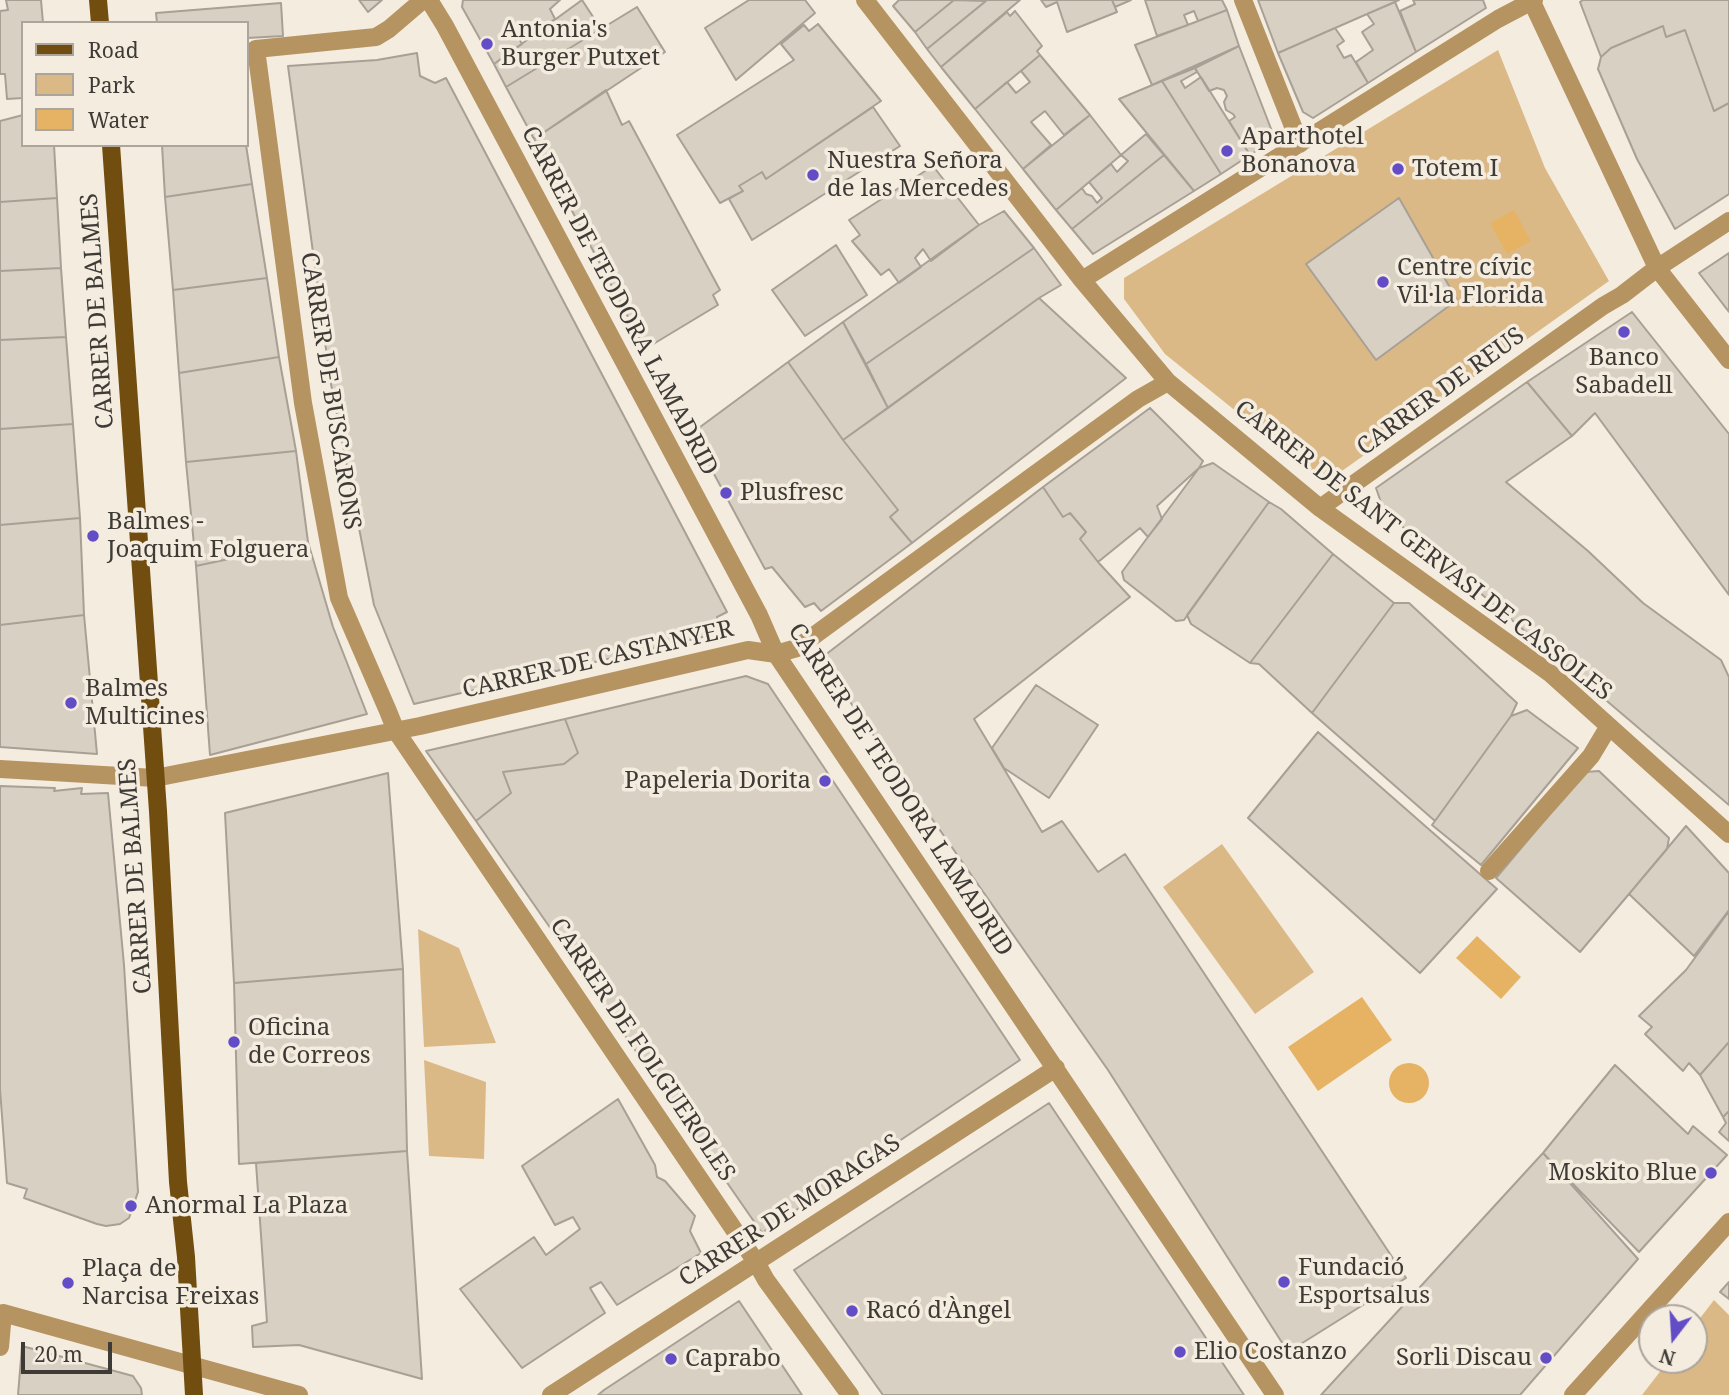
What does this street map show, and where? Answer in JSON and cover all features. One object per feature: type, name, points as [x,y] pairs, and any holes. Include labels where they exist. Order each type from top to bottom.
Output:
[{"type":"main road","points":[[98,0],[100,21]]},
{"type":"main road","name":"CARRER DE BALMES","points":[[111,147],[194,1395]]},
{"type":"street","points":[[251,52],[376,37],[423,0]]},
{"type":"street","name":"CARRER DE TEODORA LAMADRID","points":[[429,0],[760,615],[776,654],[1275,1395]]},
{"type":"street","name":"CARRER DE SANT GERVASI DE CASSOLES","points":[[865,0],[1082,280],[1168,382],[1320,508],[1551,674],[1729,834]]},
{"type":"street","points":[[1243,0],[1300,144]]},
{"type":"street","points":[[1082,280],[1532,0],[1657,268],[1729,360]]},
{"type":"street","name":"CARRER DE BUSCARONS","points":[[251,52],[303,403],[339,598],[396,731]]},
{"type":"street","name":"CARRER DE REUS","points":[[1320,508],[1657,268],[1729,221]]},
{"type":"street","name":"CARRER DE CASTANYER","points":[[0,769],[155,778],[396,731],[748,650],[776,654],[797,648],[1138,399],[1168,382]]},
{"type":"street","points":[[1489,871],[1591,756],[1609,726]]},
{"type":"street","name":"CARRER DE FOLGUEROLES","points":[[396,731],[766,1279],[850,1395]]},
{"type":"street","name":"CARRER DE MORAGAS","points":[[551,1395],[1056,1068]]},
{"type":"street","points":[[1573,1395],[1729,1222]]},
{"type":"street","points":[[0,1347],[3,1313],[299,1395]]},
{"type":"green space","points":[[1498,50],[1545,168],[1609,281],[1325,483],[1165,354],[1124,299],[1124,278]]},
{"type":"green space","points":[[1222,844],[1314,972],[1255,1014],[1163,887]]},
{"type":"green space","points":[[418,929],[459,948],[496,1043],[424,1047]]},
{"type":"green space","points":[[424,1060],[486,1082],[484,1159],[429,1156]]},
{"type":"green space","points":[[1714,1300],[1729,1315],[1729,1395],[1642,1395],[1658,1374],[1708,1374],[1708,1308]]},
{"type":"water","points":[[1514,210],[1531,241],[1507,254],[1490,223]]},
{"type":"water","points":[[1477,936],[1521,977],[1501,999],[1456,958]]},
{"type":"water","points":[[1362,997],[1392,1040],[1318,1091],[1288,1047]]},
{"type":"water","points":[[1409,1063],[1417,1064],[1423,1069],[1428,1075],[1428,1091],[1423,1097],[1417,1102],[1409,1103],[1401,1102],[1395,1097],[1390,1091],[1389,1083],[1390,1075],[1395,1069],[1401,1064]]},
{"type":"building","points":[[6,0],[41,0],[43,21],[21,21],[21,98],[7,99],[5,74],[0,74],[0,11],[8,10]]},
{"type":"building","points":[[359,0],[382,0],[368,12]]},
{"type":"building","points":[[463,0],[560,0],[550,9],[555,19],[535,34],[527,28],[518,37],[522,44],[494,64],[462,7]]},
{"type":"building","points":[[582,0],[601,29],[506,87],[494,64]]},
{"type":"building","points":[[749,0],[805,0],[815,13],[736,80],[705,28]]},
{"type":"building","points":[[899,0],[954,0],[915,32],[893,6]]},
{"type":"building","points":[[954,0],[986,1],[927,49],[915,32]]},
{"type":"building","points":[[987,0],[1020,0],[941,67],[927,49]]},
{"type":"building","points":[[1041,0],[1112,0],[1117,12],[1067,32],[1057,2],[1046,7]]},
{"type":"building","points":[[1112,0],[1131,0],[1115,7]]},
{"type":"building","points":[[1145,0],[1222,0],[1227,10],[1198,21],[1194,11],[1184,15],[1188,25],[1157,36]]},
{"type":"building","points":[[1258,0],[1399,0],[1278,53]]},
{"type":"building","points":[[1413,0],[1483,0],[1486,8],[1416,52],[1400,11],[1415,4]]},
{"type":"building","points":[[1729,0],[1729,103],[1714,111],[1685,30],[1666,37],[1663,26],[1611,48],[1601,57],[1580,2]]},
{"type":"building","points":[[1395,2],[1416,52],[1368,83],[1356,62],[1373,50],[1362,32],[1374,24],[1367,14]]},
{"type":"building","points":[[281,3],[283,36],[248,38],[248,21],[157,21],[156,13]]},
{"type":"building","points":[[637,7],[665,52],[534,139],[506,87]]},
{"type":"building","points":[[1227,10],[1239,46],[1152,85],[1135,45]]},
{"type":"building","points":[[1015,11],[1042,46],[1037,51],[1040,55],[975,109],[941,67],[1007,12],[1010,16]]},
{"type":"building","points":[[818,24],[881,101],[766,179],[762,172],[739,186],[743,191],[720,203],[677,135],[794,60],[781,44],[804,25],[809,31]]},
{"type":"building","points":[[1663,26],[1666,37],[1685,30],[1714,111],[1729,103],[1729,194],[1675,229],[1637,159],[1598,69],[1601,57],[1611,48]]},
{"type":"building","points":[[1335,28],[1344,41],[1337,46],[1344,58],[1351,55],[1368,83],[1313,118],[1303,112],[1278,53]]},
{"type":"building","points":[[1239,46],[1275,139],[1250,155],[1229,121],[1235,117],[1226,110],[1224,102],[1227,96],[1224,90],[1217,88],[1209,91],[1195,68]]},
{"type":"building","points":[[417,53],[420,76],[435,83],[446,78],[727,612],[717,617],[720,633],[414,704],[374,605],[330,379],[288,66],[377,60]]},
{"type":"building","points":[[1040,55],[1090,115],[1064,135],[1045,111],[1031,122],[1051,145],[1023,169],[975,109],[1007,82],[1016,93],[1030,82],[1021,71]]},
{"type":"building","points":[[1195,68],[1197,72],[1181,81],[1185,88],[1201,77],[1250,155],[1221,174],[1162,81]]},
{"type":"building","points":[[1162,81],[1221,174],[1194,191],[1119,99]]},
{"type":"building","points":[[606,90],[622,125],[629,121],[720,290],[713,295],[718,305],[645,349],[534,139]]},
{"type":"building","name":"Nuestra Señora de las Mercedes","points":[[873,107],[900,146],[752,240],[729,199],[743,191],[739,186],[762,172],[766,179]]},
{"type":"building","points":[[1090,115],[1121,155],[1056,210],[1023,169]]},
{"type":"building","points":[[21,116],[21,147],[54,147],[57,198],[0,202],[0,121]]},
{"type":"building","points":[[1146,134],[1164,155],[1072,229],[1056,210],[1082,188],[1097,203],[1102,198],[1089,182],[1111,164],[1117,172],[1128,161],[1121,155]]},
{"type":"building","points":[[162,147],[246,147],[252,184],[165,197]]},
{"type":"building","points":[[1164,155],[1194,191],[1093,254],[1072,229]]},
{"type":"building","points":[[933,166],[979,225],[931,261],[923,249],[915,258],[921,267],[899,283],[889,269],[881,275],[852,241],[860,235],[849,220]]},
{"type":"building","points":[[252,184],[267,278],[173,290],[165,197]]},
{"type":"building","points":[[57,198],[61,268],[0,271],[0,202]]},
{"type":"building","name":"Centre cívic Vil·la Florida","points":[[1399,198],[1457,300],[1376,360],[1306,264]]},
{"type":"building","points":[[1004,211],[1034,248],[866,364],[843,322],[979,225]]},
{"type":"building","points":[[836,245],[867,295],[805,336],[772,290]]},
{"type":"building","points":[[1034,248],[1061,285],[1039,298],[888,408],[866,364]]},
{"type":"building","points":[[1729,253],[1729,312],[1699,273]]},
{"type":"building","points":[[61,268],[66,337],[0,340],[0,271]]},
{"type":"building","points":[[267,278],[279,357],[179,373],[173,290]]},
{"type":"building","points":[[1039,298],[1126,378],[912,543],[890,517],[898,510],[843,440]]},
{"type":"building","points":[[1632,312],[1729,434],[1729,595],[1595,413],[1572,436],[1527,382]]},
{"type":"building","points":[[843,322],[888,408],[843,440],[788,362]]},
{"type":"building","points":[[66,337],[73,424],[0,429],[0,340]]},
{"type":"building","points":[[279,357],[296,451],[186,462],[179,373]]},
{"type":"building","points":[[788,362],[843,440],[898,510],[890,517],[912,543],[821,611],[814,603],[805,607],[772,567],[765,569],[692,433]]},
{"type":"building","points":[[1527,382],[1572,436],[1506,482],[1588,551],[1643,603],[1721,660],[1729,677],[1729,805],[1384,511],[1376,488]]},
{"type":"building","points":[[1150,408],[1203,461],[1199,468],[1157,506],[1162,519],[1148,537],[1140,528],[1098,562],[1080,539],[1086,532],[1070,513],[1063,517],[1043,487]]},
{"type":"building","points":[[73,424],[80,518],[0,525],[0,429]]},
{"type":"building","points":[[296,451],[308,542],[196,566],[186,462]]},
{"type":"building","points":[[1213,463],[1269,502],[1184,620],[1176,621],[1124,580],[1122,572],[1199,468]]},
{"type":"building","points":[[1043,487],[1063,517],[1070,513],[1086,532],[1080,539],[1130,597],[974,719],[1042,832],[1062,821],[1098,872],[1125,854],[1406,1278],[1288,1352],[1108,1070],[820,659]]},
{"type":"building","points":[[1269,502],[1281,509],[1333,554],[1250,663],[1191,624],[1187,615]]},
{"type":"building","points":[[80,518],[84,615],[0,625],[0,525]]},
{"type":"building","points":[[308,542],[333,627],[367,714],[210,755],[196,566]]},
{"type":"building","points":[[1333,554],[1394,603],[1312,713],[1259,664],[1250,663]]},
{"type":"building","points":[[1394,603],[1409,603],[1517,703],[1511,716],[1435,821],[1312,713]]},
{"type":"building","points":[[84,615],[97,754],[0,747],[0,625]]},
{"type":"building","points":[[746,676],[768,684],[1020,1060],[762,1233],[476,821],[511,793],[503,772],[564,764],[578,753],[565,719]]},
{"type":"building","points":[[1036,685],[1098,725],[1049,798],[1004,768],[992,748]]},
{"type":"building","points":[[1527,710],[1578,748],[1481,865],[1432,825],[1511,716]]},
{"type":"building","points":[[565,719],[578,753],[564,764],[503,772],[511,793],[476,821],[426,751]]},
{"type":"building","points":[[1318,732],[1497,889],[1420,973],[1248,818]]},
{"type":"building","points":[[1599,771],[1669,838],[1667,849],[1580,952],[1496,878],[1585,772]]},
{"type":"building","points":[[388,773],[403,969],[234,983],[225,813]]},
{"type":"building","points":[[0,786],[55,788],[54,791],[82,788],[81,794],[108,793],[124,965],[138,1192],[129,1218],[120,1224],[97,1224],[24,1198],[27,1189],[7,1183],[0,1089]]},
{"type":"building","points":[[1686,826],[1729,873],[1729,910],[1694,956],[1629,894]]},
{"type":"building","points":[[1729,911],[1729,1042],[1700,1075],[1689,1063],[1683,1071],[1645,1034],[1652,1027],[1639,1016],[1686,970]]},
{"type":"building","points":[[403,969],[407,1151],[239,1164],[234,983]]},
{"type":"building","points":[[1729,1042],[1729,1111],[1723,1117],[1700,1075]]},
{"type":"building","points":[[1615,1065],[1688,1134],[1693,1126],[1727,1155],[1639,1252],[1543,1153]]},
{"type":"building","points":[[618,1099],[655,1165],[657,1177],[665,1181],[695,1216],[690,1231],[701,1253],[617,1305],[601,1282],[590,1288],[605,1313],[522,1368],[460,1289],[534,1237],[546,1255],[580,1229],[573,1217],[555,1225],[522,1166]]},
{"type":"building","points":[[1049,1103],[1244,1395],[883,1395],[794,1270]]},
{"type":"building","points":[[1729,1111],[1729,1141],[1719,1132],[1726,1123],[1723,1117]]},
{"type":"building","points":[[407,1151],[422,1379],[299,1345],[253,1347],[252,1326],[267,1322],[256,1163]]},
{"type":"building","points":[[1543,1153],[1638,1259],[1520,1395],[1321,1395]]},
{"type":"building","points":[[1729,1282],[1729,1299],[1720,1292]]},
{"type":"building","points":[[739,1301],[802,1395],[598,1395],[604,1390]]},
{"type":"building","points":[[22,1346],[133,1376],[142,1395],[18,1395]]},
{"type":"place","name":"Antonia's Burger Putxet","points":[[487,44]]},
{"type":"place","name":"Aparthotel Bonanova","points":[[1227,151]]},
{"type":"place","name":"Totem I","points":[[1398,169]]},
{"type":"place","name":"Nuestra Señora de las Mercedes","points":[[813,175]]},
{"type":"place","name":"Centre cívic Vil·la Florida","points":[[1383,282]]},
{"type":"place","name":"Banco Sabadell","points":[[1624,332]]},
{"type":"place","name":"Plusfresc","points":[[726,493]]},
{"type":"place","name":"Balmes - Joaquim Folguera","points":[[93,536]]},
{"type":"place","name":"Balmes Multicines","points":[[71,703]]},
{"type":"place","name":"Papeleria Dorita","points":[[825,781]]},
{"type":"place","name":"Oficina de Correos","points":[[234,1042]]},
{"type":"place","name":"Moskito Blue","points":[[1711,1173]]},
{"type":"place","name":"Anormal La Plaza","points":[[131,1206]]},
{"type":"place","name":"Fundació Esportsalus","points":[[1284,1282]]},
{"type":"place","name":"Plaça de Narcisa Freixas","points":[[68,1283]]},
{"type":"place","name":"Racó d'Àngel","points":[[852,1311]]},
{"type":"place","name":"Elio Costanzo","points":[[1180,1352]]},
{"type":"place","name":"Sorli Discau","points":[[1546,1358]]},
{"type":"place","name":"Caprabo","points":[[671,1359]]}]
